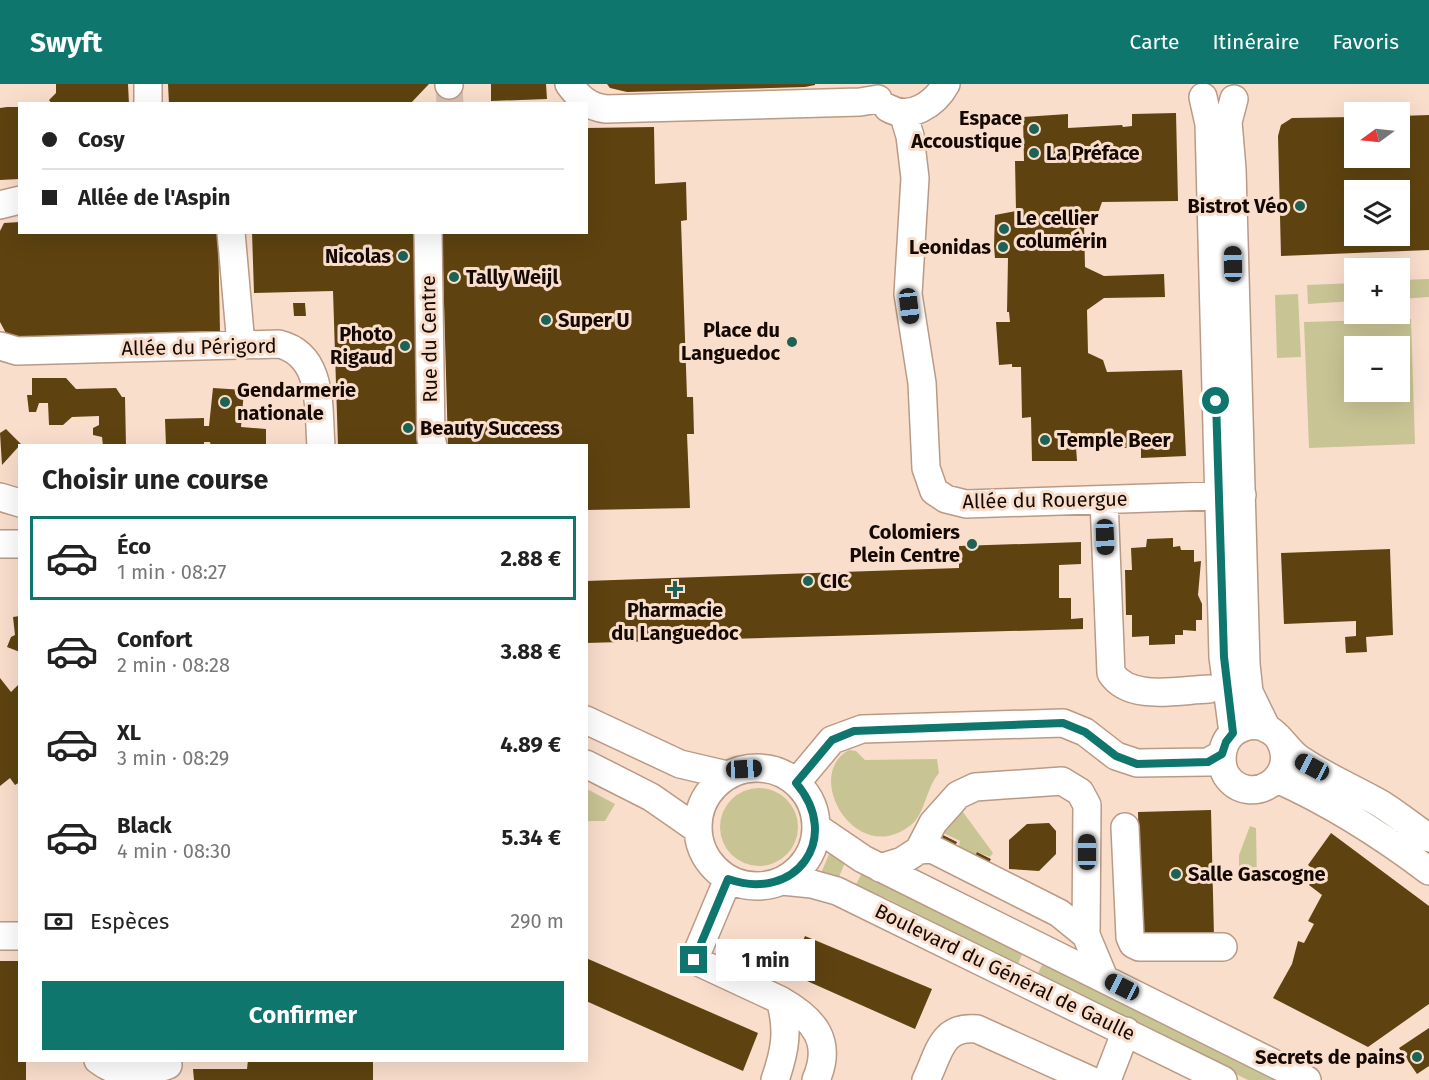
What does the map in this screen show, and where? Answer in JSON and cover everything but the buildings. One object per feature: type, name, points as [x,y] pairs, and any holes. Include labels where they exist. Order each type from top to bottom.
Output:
[{"type":"street","points":[[147,84],[148,102]]},
{"type":"street","points":[[569,84],[586,102]]},
{"type":"street","points":[[596,110],[860,102],[875,92],[891,110],[903,112],[917,110],[932,102],[946,84]]},
{"type":"street","points":[[1199,91],[1218,104],[1238,91]]},
{"type":"street","points":[[1199,91],[1209,124],[1230,495],[1249,692],[1273,733],[1283,745],[1285,763],[1277,779],[1263,788],[1243,788],[1226,774],[1224,657],[1230,495],[1234,315],[1232,169],[1228,122],[1238,91]]},
{"type":"street","name":"Allée du Rouergue","points":[[903,112],[910,136],[915,178],[908,294],[922,383],[926,468],[930,484],[940,495],[966,504],[1230,495]]},
{"type":"street","points":[[0,205],[18,200]]},
{"type":"street","points":[[231,234],[241,345]]},
{"type":"street","name":"Rue du Centre","points":[[428,234],[432,444]]},
{"type":"street","name":"Allée du Périgord","points":[[0,346],[17,351],[279,344],[290,347],[304,357],[316,381],[321,444]]},
{"type":"street","points":[[0,497],[18,502]]},
{"type":"street","points":[[1104,500],[1111,673],[1122,687],[1137,691],[1209,689]]},
{"type":"street","points":[[0,544],[18,544]]},
{"type":"street","points":[[588,721],[680,764],[727,775]]},
{"type":"street","points":[[796,783],[832,740],[845,733],[870,729],[1063,723],[1085,732],[1116,756],[1137,764],[1208,762],[1243,727],[1255,726],[1273,733],[1299,759],[1382,805],[1429,838]]},
{"type":"street","points":[[588,765],[651,797],[697,829]]},
{"type":"street","points":[[762,768],[780,773],[796,783],[806,795],[813,810],[816,826],[807,859],[796,871],[782,880],[765,886],[746,886],[728,879],[712,867],[702,849],[697,829],[700,808],[711,789],[727,775],[744,769],[762,768]]},
{"type":"street","points":[[1277,779],[1303,789],[1374,830],[1429,871]]},
{"type":"street","points":[[919,850],[933,823],[958,795],[975,787],[1062,781],[1080,792],[1087,805],[1086,935],[1104,978]]},
{"type":"street","name":"Boulevard du Général de Gaulle","points":[[816,826],[880,868],[1307,1080]]},
{"type":"street","points":[[1125,827],[1130,937],[1133,944],[1139,947],[1223,947]]},
{"type":"street","points":[[880,868],[902,861],[919,850],[932,849],[1059,913],[1086,935]]},
{"type":"street","points":[[728,879],[694,960],[780,1000],[807,1018],[821,1041],[823,1058],[816,1080]]},
{"type":"street","name":"Boulevard du Général de Gaulle","points":[[782,880],[812,884],[837,891],[1222,1080]]},
{"type":"street","points":[[0,936],[18,936]]},
{"type":"street","points":[[775,1080],[786,1044],[786,1022],[780,1000]]},
{"type":"street","points":[[926,1080],[947,1036],[956,1030],[965,1028],[977,1029],[1090,1080]]},
{"type":"street","points":[[1107,1080],[1126,1031]]},
{"type":"street","points":[[96,1080],[97,1062]]},
{"type":"street","points":[[101,1062],[118,1071],[130,1073],[168,1068]]},
{"type":"shaded area","points":[[1429,279],[1429,297],[1410,298],[1410,280]]},
{"type":"shaded area","points":[[1344,283],[1344,302],[1308,304],[1307,285]]},
{"type":"shaded area","points":[[1298,294],[1301,357],[1277,358],[1275,295]]},
{"type":"shaded area","points":[[1411,319],[1415,444],[1309,448],[1304,322],[1344,321],[1344,324],[1410,324]]},
{"type":"shaded area","points":[[849,750],[856,751],[865,760],[937,759],[939,773],[916,820],[911,825],[891,835],[872,835],[855,827],[842,813],[833,796],[831,778],[836,762]]},
{"type":"shaded area","points":[[759,788],[774,791],[787,799],[795,812],[798,827],[795,842],[787,855],[774,863],[759,866],[744,863],[731,855],[723,842],[720,827],[723,812],[731,799],[744,791]]},
{"type":"shaded area","points":[[588,790],[615,804],[605,821],[588,821]]},
{"type":"shaded area","points":[[960,808],[993,853],[990,857],[977,852],[975,856],[959,846],[960,841],[941,832]]},
{"type":"shaded area","points":[[1250,826],[1256,828],[1257,881],[1239,866],[1239,855]]},
{"type":"shaded area","points":[[830,852],[845,862],[838,880],[821,873]]},
{"type":"shaded area","points":[[863,871],[1023,952],[1018,964],[886,898],[855,886]]},
{"type":"shaded area","points":[[1044,961],[1282,1080],[1248,1080],[1037,975]]},
{"type":"tunnel","points":[[449,85],[450,102]]},
{"type":"place","name":"Espace Accoustique","points":[[1034,129]]},
{"type":"place","name":"La Préface","points":[[1034,153]]},
{"type":"place","name":"Bistrot Véo","points":[[1300,206]]},
{"type":"place","name":"Le cellier columérin","points":[[1004,229]]},
{"type":"place","name":"Leonidas","points":[[1003,247]]},
{"type":"place","name":"Nicolas","points":[[403,256]]},
{"type":"place","name":"Tally Weijl","points":[[454,277]]},
{"type":"place","name":"Super U","points":[[546,320]]},
{"type":"place","name":"Place du Languedoc","points":[[792,342]]},
{"type":"place","name":"Photo Rigaud","points":[[405,346]]},
{"type":"place","name":"Gendarmerie nationale","points":[[225,402]]},
{"type":"place","name":"Beauty Success","points":[[408,428]]},
{"type":"place","name":"Temple Beer","points":[[1045,440]]},
{"type":"place","name":"Colomiers Plein Centre","points":[[972,544]]},
{"type":"place","name":"CIC","points":[[808,581]]},
{"type":"place","name":"Pharmacie du Languedoc","points":[[675,589]]},
{"type":"place","name":"Salle Gascogne","points":[[1176,874]]},
{"type":"place","name":"Secrets de pains","points":[[1417,1057]]},
{"type":"route","points":[[694,960],[728,879],[746,886],[765,886],[782,880],[796,871],[807,859],[816,826],[813,810],[806,795],[796,783],[814,758],[832,740],[845,733],[877,728],[1063,723],[1085,732],[1116,756],[1137,764],[1208,762],[1222,754],[1226,742],[1233,733],[1224,657],[1216,401]]}]
